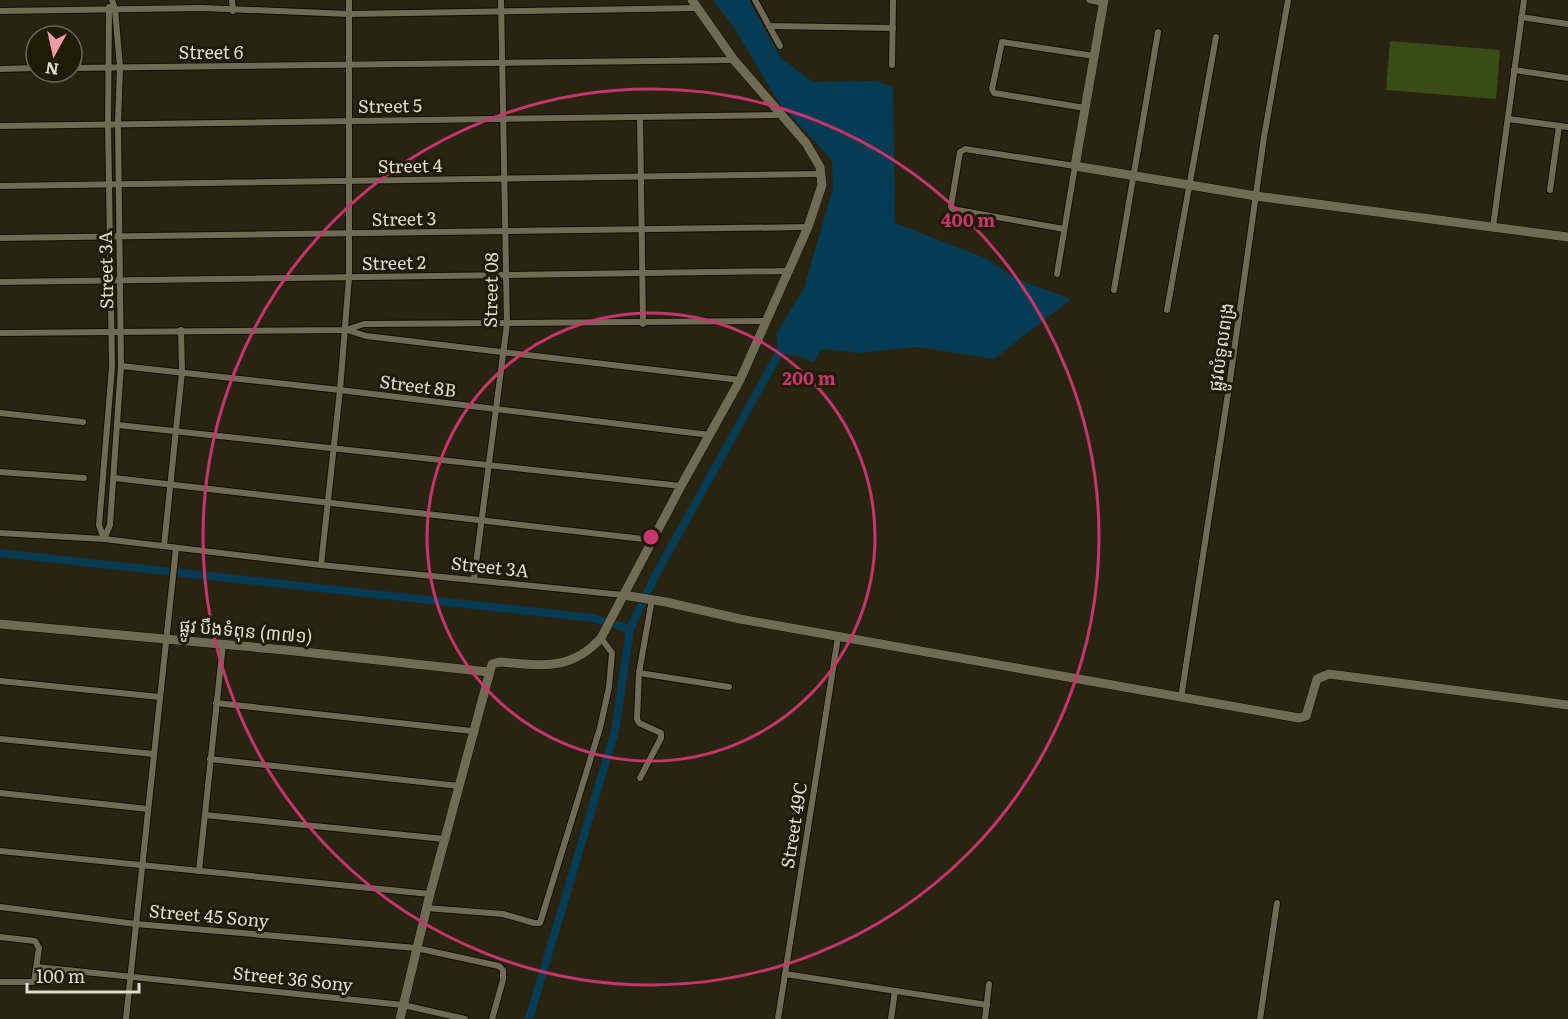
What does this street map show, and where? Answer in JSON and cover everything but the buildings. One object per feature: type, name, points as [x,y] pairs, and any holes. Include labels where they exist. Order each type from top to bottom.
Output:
[{"type":"street","name":"Street 3A","points":[[104,539],[110,525],[122,366],[118,124],[120,67],[111,0]]},
{"type":"street","points":[[232,0],[233,11]]},
{"type":"street","points":[[321,565],[346,330],[349,277],[351,180],[349,0]]},
{"type":"street","name":"Street 08","points":[[474,579],[507,324],[501,0]]},
{"type":"street","points":[[755,0],[780,46]]},
{"type":"street","points":[[891,65],[893,0]]},
{"type":"street","points":[[1057,274],[1103,1],[1089,0]]},
{"type":"street","name":"ផ្លូវលំទួលពង្រ","points":[[1181,698],[1229,387],[1264,137],[1288,0]]},
{"type":"street","points":[[1493,227],[1524,0]]},
{"type":"street","points":[[0,11],[202,8],[349,14],[695,4],[734,60],[806,143],[816,159],[822,185],[808,227],[767,321],[740,380],[601,638],[590,650],[574,660],[561,664],[499,662],[492,664],[472,731],[426,908],[400,1019]]},
{"type":"street","name":"Street 3A","points":[[104,539],[99,525],[111,380],[108,124],[112,9]]},
{"type":"street","points":[[1521,17],[1568,24]]},
{"type":"street","points":[[769,26],[892,28]]},
{"type":"street","points":[[1114,290],[1158,32]]},
{"type":"street","points":[[1167,310],[1216,37]]},
{"type":"street","points":[[1085,108],[994,93],[992,89],[1002,42],[1094,56]]},
{"type":"street","name":"Street 6","points":[[84,68],[734,60]]},
{"type":"street","points":[[0,69],[24,68]]},
{"type":"street","points":[[1514,70],[1568,78]]},
{"type":"street","name":"Street 5","points":[[0,126],[780,115]]},
{"type":"street","points":[[640,117],[643,324]]},
{"type":"street","points":[[1508,119],[1568,128]]},
{"type":"street","points":[[1550,190],[1559,126]]},
{"type":"street","points":[[1064,228],[952,209],[960,152],[965,149],[1256,196],[1568,237]]},
{"type":"street","name":"Street 4","points":[[0,186],[821,174]]},
{"type":"street","name":"Street 3","points":[[0,238],[808,227]]},
{"type":"street","name":"Street 2","points":[[0,282],[789,271]]},
{"type":"street","points":[[346,330],[364,324],[643,324],[767,321]]},
{"type":"street","points":[[164,546],[182,372],[181,330]]},
{"type":"street","points":[[0,333],[346,330],[366,336],[740,380]]},
{"type":"street","name":"Street 8B","points":[[122,366],[710,435]]},
{"type":"street","points":[[111,380],[121,381]]},
{"type":"street","points":[[0,413],[83,422]]},
{"type":"street","points":[[108,416],[118,416]]},
{"type":"street","points":[[118,425],[681,486]]},
{"type":"street","points":[[104,470],[171,485],[652,540]]},
{"type":"street","points":[[0,472],[84,478]]},
{"type":"street","name":"Street 3A","points":[[0,533],[104,539],[321,565],[623,595]]},
{"type":"street","points":[[126,1019],[176,548]]},
{"type":"street","points":[[623,595],[838,637],[1302,719],[1306,716],[1317,679],[1335,674],[1568,705]]},
{"type":"street","points":[[640,778],[662,738],[661,734],[639,723],[637,719],[639,673],[651,599]]},
{"type":"street","name":"ផ្លូវ បឹងទំពុន (៣៧១)","points":[[0,624],[223,644],[489,672]]},
{"type":"street","name":"Street 49C","points":[[778,1019],[838,637]]},
{"type":"street","points":[[426,908],[503,914],[540,923],[600,728],[609,687],[612,653],[601,638]]},
{"type":"street","points":[[199,871],[223,644]]},
{"type":"street","points":[[639,673],[729,687]]},
{"type":"street","points":[[0,681],[160,697]]},
{"type":"street","points":[[216,703],[472,731]]},
{"type":"street","points":[[0,739],[154,754]]},
{"type":"street","points":[[210,759],[459,786]]},
{"type":"street","points":[[0,794],[148,809]]},
{"type":"street","points":[[205,815],[444,839]]},
{"type":"street","points":[[0,851],[430,894]]},
{"type":"street","points":[[1260,1019],[1277,903]]},
{"type":"street","name":"Street 45 Sony","points":[[0,907],[136,924],[416,948],[499,966],[503,970],[503,981],[492,1019]]},
{"type":"street","points":[[0,937],[35,941],[39,948],[35,980],[32,983],[0,982]]},
{"type":"street","name":"Street 36 Sony","points":[[37,967],[403,1005],[461,1018]]},
{"type":"street","points":[[784,974],[987,1005]]},
{"type":"street","points":[[985,1019],[989,984]]},
{"type":"street","points":[[891,1019],[895,991]]},
{"type":"green space","points":[[1390,41],[1500,50],[1496,99],[1386,90]]},
{"type":"water","points":[[713,0],[749,0],[781,58],[813,82],[876,81],[893,87],[895,223],[985,258],[1019,280],[1071,299],[994,359],[918,347],[859,353],[821,349],[814,362],[798,356],[779,353],[776,334],[804,288],[833,188],[832,160],[779,103],[733,26]]},
{"type":"waterway","points":[[529,1019],[615,731],[630,629],[655,576],[784,344]]},
{"type":"waterway","points":[[0,553],[593,618],[630,629]]}]
